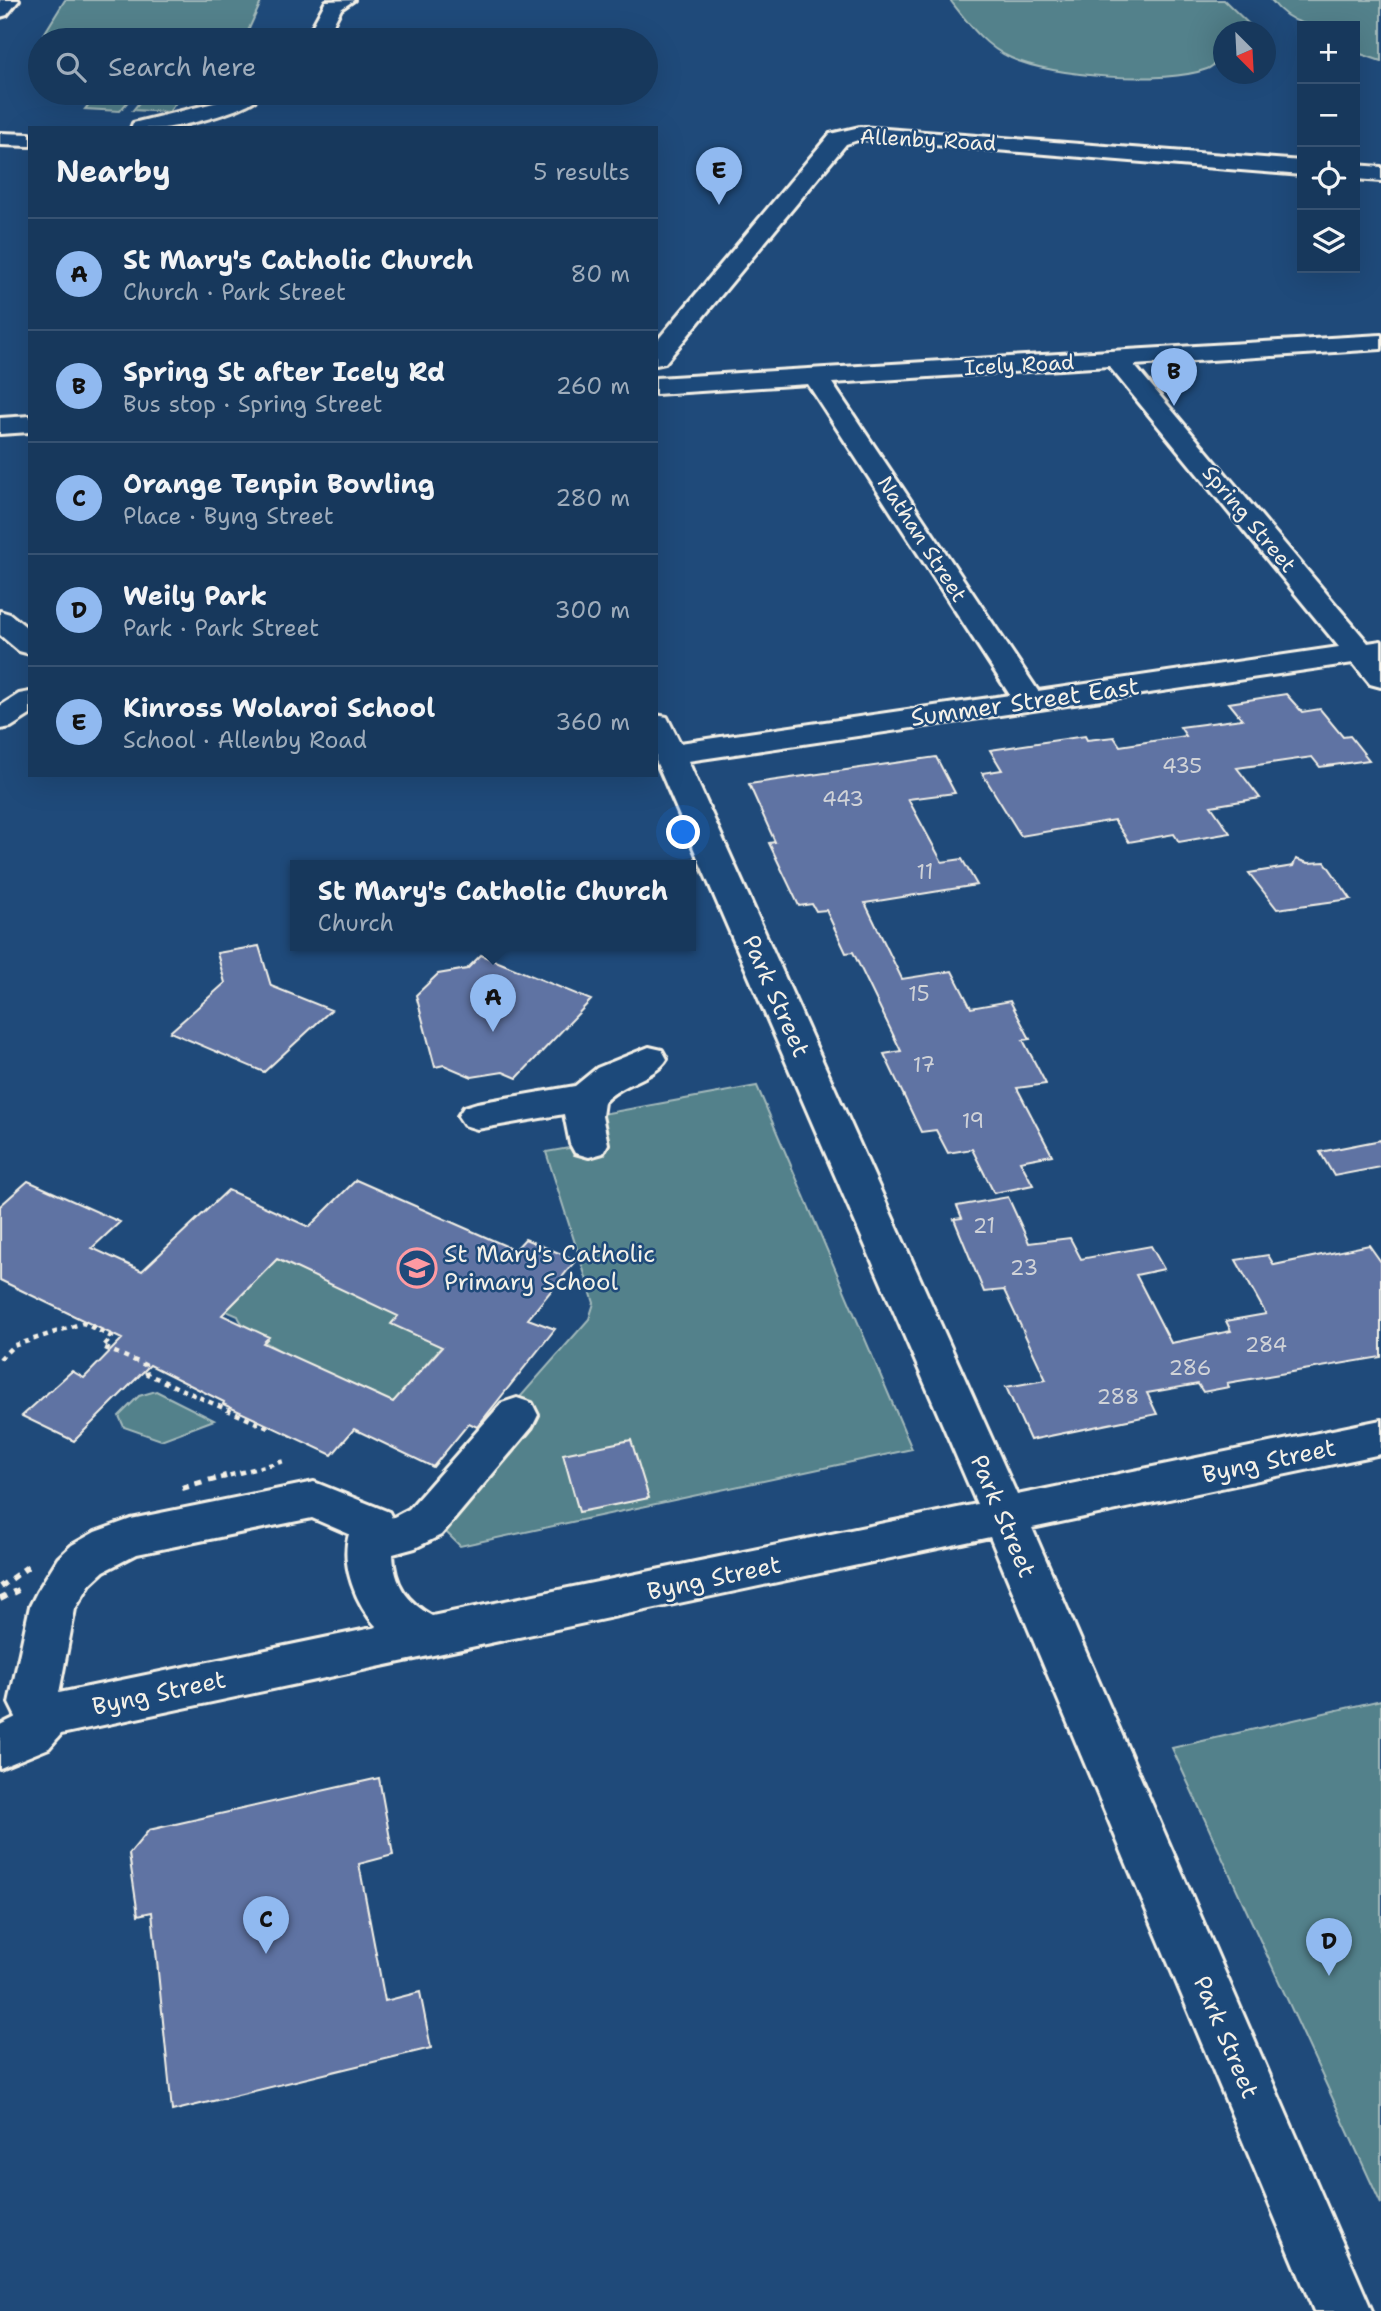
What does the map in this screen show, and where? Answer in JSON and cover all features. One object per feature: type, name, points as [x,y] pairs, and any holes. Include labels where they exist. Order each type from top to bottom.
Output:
[{"type":"street","points":[[0,11],[9,0]]},
{"type":"street","points":[[321,28],[333,5],[344,0]]},
{"type":"street","points":[[149,126],[229,105]]},
{"type":"street","name":"Allenby Road","points":[[658,356],[838,139],[848,135],[860,133],[1297,168]]},
{"type":"street","points":[[0,139],[28,140]]},
{"type":"street","points":[[1360,172],[1381,174]]},
{"type":"street","name":"Icely Road","points":[[658,386],[1381,342]]},
{"type":"street","name":"Spring Street","points":[[1117,360],[1371,651],[1381,678]]},
{"type":"street","name":"Nathan Street","points":[[814,376],[1029,701]]},
{"type":"street","points":[[0,426],[28,424]]},
{"type":"street","points":[[0,620],[28,643]]},
{"type":"street","name":"Summer Street East","points":[[663,739],[1029,701],[1371,651]]},
{"type":"street","points":[[0,720],[28,702]]},
{"type":"street","name":"Park Street","points":[[663,739],[1004,1517],[1343,2311]]},
{"type":"street","points":[[477,1116],[586,1097],[615,1075],[649,1059]]},
{"type":"street","points":[[586,1097],[583,1118],[589,1144]]},
{"type":"street","points":[[369,1541],[399,1535],[425,1522],[517,1415]]},
{"type":"street","name":"Byng Street","points":[[0,1747],[32,1732],[26,1710],[428,1637],[1381,1437]]},
{"type":"street","points":[[26,1710],[52,1606],[74,1571],[88,1558],[131,1537],[314,1500],[373,1525],[369,1541],[371,1570],[384,1603],[399,1619],[428,1637]]},
{"type":"path","points":[[0,1359],[13,1346],[83,1323],[112,1337],[103,1347],[145,1365],[147,1374],[268,1428]]},
{"type":"green space","points":[[65,0],[262,0],[249,28],[48,28]]},
{"type":"green space","points":[[950,0],[1224,0],[1246,21],[1213,21],[1213,65],[1188,74],[1164,77],[1109,77],[1029,65],[1001,53],[977,33]]},
{"type":"green space","points":[[1271,0],[1381,0],[1381,61],[1360,54],[1360,21],[1297,21],[1280,10]]},
{"type":"green space","points":[[88,105],[125,105],[120,111],[85,109]]},
{"type":"green space","points":[[137,105],[174,105],[169,112],[133,110]]},
{"type":"green space","points":[[757,1086],[912,1449],[460,1546],[435,1521],[506,1413],[589,1319],[594,1303],[546,1152],[598,1143],[591,1116]]},
{"type":"green space","points":[[277,1259],[348,1291],[481,1301],[402,1392],[392,1408],[380,1396],[260,1339],[238,1316],[226,1311]]},
{"type":"green space","points":[[156,1391],[214,1420],[161,1440],[124,1427],[119,1416],[139,1396]]},
{"type":"green space","points":[[1381,1700],[1381,2204],[1172,1748]]},
{"type":"building","points":[[1286,694],[1302,712],[1320,709],[1343,737],[1350,736],[1369,760],[1320,767],[1312,757],[1237,768],[1260,798],[1211,806],[1230,833],[1179,842],[1174,834],[1129,842],[1114,820],[1021,836],[982,773],[1002,770],[990,750],[1085,736],[1087,740],[1114,737],[1120,746],[1186,736],[1180,727],[1242,719],[1229,703]]},
{"type":"building","points":[[936,757],[955,793],[908,799],[942,862],[962,859],[977,885],[865,903],[902,979],[952,971],[971,1008],[1010,1001],[1030,1039],[1023,1040],[1046,1084],[1017,1088],[1052,1155],[1020,1161],[1033,1185],[994,1193],[972,1149],[948,1153],[936,1130],[921,1132],[884,1054],[901,1051],[853,952],[846,953],[826,910],[816,911],[812,904],[799,906],[769,843],[775,842],[749,784]]},
{"type":"building","points":[[1296,859],[1308,863],[1325,862],[1351,899],[1277,909],[1249,873],[1293,866]]},
{"type":"building","points":[[259,946],[271,986],[331,1010],[264,1072],[170,1032],[225,983],[217,953]]},
{"type":"building","points":[[481,955],[591,1000],[517,1078],[503,1072],[472,1077],[444,1065],[435,1067],[416,995],[438,974],[467,969]]},
{"type":"building","points":[[1381,1140],[1381,1167],[1334,1176],[1320,1152]]},
{"type":"building","points":[[356,1180],[515,1250],[525,1239],[576,1260],[528,1319],[555,1329],[477,1427],[469,1423],[433,1467],[354,1429],[332,1455],[223,1404],[224,1402],[150,1365],[74,1441],[22,1416],[72,1371],[84,1378],[122,1339],[0,1280],[0,1206],[28,1181],[120,1222],[92,1248],[142,1271],[228,1190],[309,1227]],"holes":[[[277,1259],[398,1316],[391,1324],[442,1347],[393,1402],[263,1343],[269,1337],[222,1315]]]},
{"type":"building","points":[[1008,1197],[1029,1243],[1070,1238],[1081,1259],[1151,1246],[1164,1269],[1136,1275],[1171,1343],[1231,1331],[1226,1321],[1266,1314],[1236,1260],[1268,1255],[1274,1265],[1369,1245],[1381,1262],[1381,1357],[1227,1383],[1229,1387],[1203,1392],[1198,1384],[1147,1393],[1157,1414],[1030,1440],[1006,1387],[1046,1380],[1004,1290],[984,1292],[954,1219],[962,1218],[957,1206]]},
{"type":"building","points":[[631,1440],[649,1498],[579,1512],[563,1454]]},
{"type":"building","points":[[379,1778],[393,1855],[359,1864],[385,2001],[420,1992],[431,2048],[172,2111],[152,1912],[138,1915],[129,1854],[149,1830]]},
{"type":"place","name":"Kinross Wolaroi School","points":[[719,205]]},
{"type":"place","name":"Spring St after Icely Rd","points":[[1174,406]]},
{"type":"place","name":"St Mary's Catholic Church","points":[[493,1032]]},
{"type":"place","name":"St Mary's Catholic Primary School","points":[[417,1268]]},
{"type":"place","name":"Orange Tenpin Bowling","points":[[266,1954]]},
{"type":"place","name":"Weily Park","points":[[1329,1976]]}]
